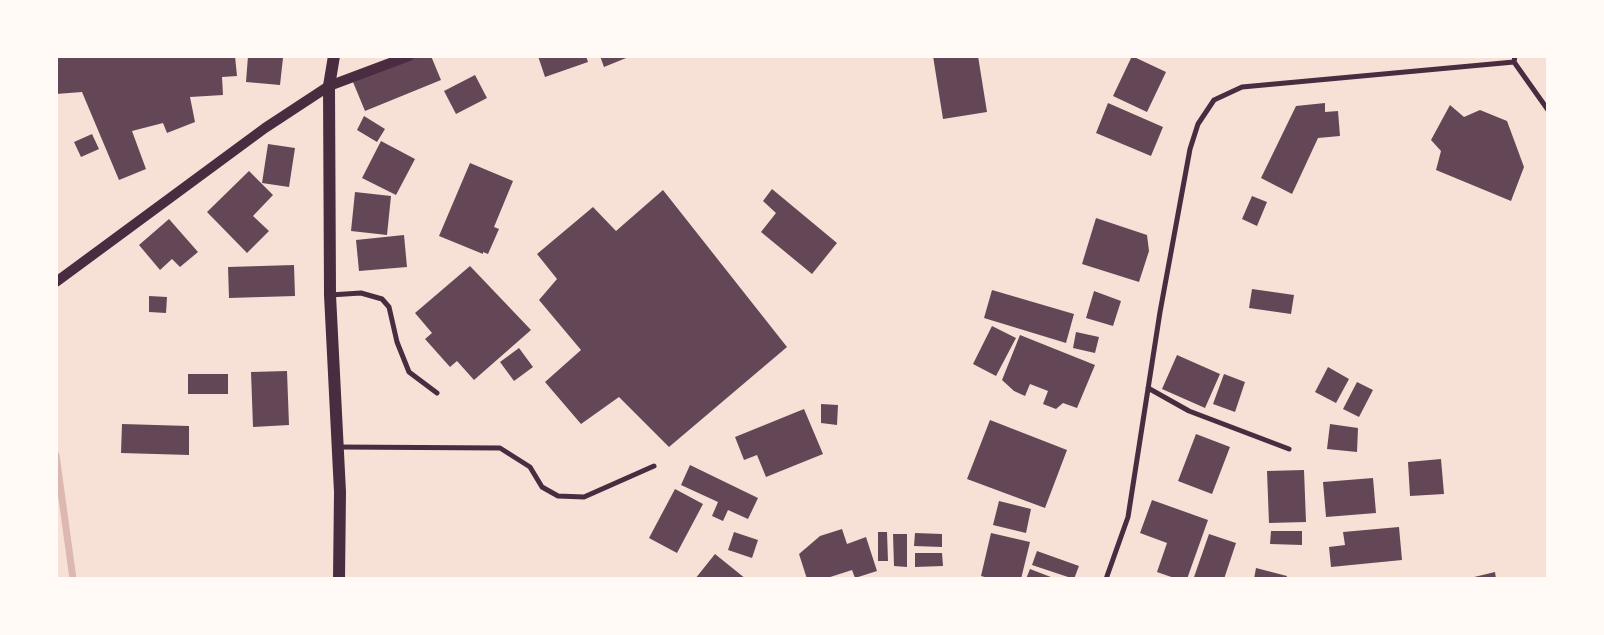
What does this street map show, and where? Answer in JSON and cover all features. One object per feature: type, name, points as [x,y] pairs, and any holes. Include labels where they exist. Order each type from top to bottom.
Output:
[{"type":"main road","points":[[334,56],[329,86],[330,295],[338,447],[339,579]]},
{"type":"main road","points":[[56,282],[265,128],[329,86],[409,56]]},
{"type":"street","points":[[1106,579],[1128,517],[1148,388],[1190,149],[1198,124],[1214,100],[1242,87],[1514,59],[1548,110]]},
{"type":"street","points":[[330,295],[361,293],[382,299],[388,307],[397,342],[409,372],[437,393]]},
{"type":"street","points":[[1148,388],[1189,411],[1289,449]]},
{"type":"street","points":[[338,447],[500,448],[530,467],[542,486],[558,496],[584,497],[654,466]]},
{"type":"building","points":[[56,56],[235,56],[237,76],[222,77],[223,95],[190,97],[195,122],[167,133],[163,123],[132,131],[146,169],[119,180],[82,92],[56,94]]},
{"type":"building","points":[[248,56],[283,58],[280,85],[246,82]]},
{"type":"building","points":[[415,56],[431,56],[441,80],[365,111],[353,82]]},
{"type":"building","points":[[538,56],[586,56],[588,62],[545,77]]},
{"type":"building","points":[[600,56],[631,56],[604,67]]},
{"type":"building","points":[[933,56],[978,56],[987,112],[943,119]]},
{"type":"building","points":[[1132,56],[1166,72],[1147,112],[1113,96]]},
{"type":"building","points":[[475,75],[487,98],[456,114],[444,91]]},
{"type":"building","points":[[1108,103],[1163,127],[1151,156],[1096,133]]},
{"type":"building","points":[[1325,103],[1325,112],[1338,111],[1340,136],[1318,138],[1292,194],[1261,178],[1296,106]]},
{"type":"building","points":[[1450,105],[1464,117],[1480,110],[1507,121],[1524,167],[1511,201],[1436,170],[1441,151],[1431,140]]},
{"type":"building","points":[[364,116],[385,129],[377,142],[357,130]]},
{"type":"building","points":[[92,134],[99,149],[81,157],[74,142]]},
{"type":"building","points":[[381,141],[415,159],[396,195],[362,178]]},
{"type":"building","points":[[268,144],[295,148],[289,187],[262,183]]},
{"type":"building","points":[[470,163],[513,181],[494,227],[499,229],[488,254],[483,252],[483,254],[439,236]]},
{"type":"building","points":[[249,171],[273,195],[253,216],[269,231],[247,253],[207,212]]},
{"type":"building","points":[[772,189],[837,243],[812,274],[761,232],[776,213],[763,201]]},
{"type":"building","points":[[663,190],[787,347],[669,447],[619,397],[581,424],[545,382],[581,350],[539,300],[557,279],[537,254],[593,207],[616,231]]},
{"type":"building","points":[[355,192],[391,196],[387,235],[351,231]]},
{"type":"building","points":[[1252,196],[1267,202],[1257,226],[1242,219]]},
{"type":"building","points":[[1096,218],[1147,235],[1149,251],[1139,282],[1082,264]]},
{"type":"building","points":[[169,219],[198,252],[180,267],[172,259],[160,270],[139,245]]},
{"type":"building","points":[[404,235],[407,267],[359,271],[356,240]]},
{"type":"building","points":[[294,265],[295,296],[229,298],[228,267]]},
{"type":"building","points":[[470,266],[531,330],[474,380],[457,361],[450,367],[425,339],[432,333],[415,313]]},
{"type":"building","points":[[1252,289],[1294,295],[1291,314],[1249,308]]},
{"type":"building","points":[[992,290],[1074,314],[1066,343],[984,318]]},
{"type":"building","points":[[1094,291],[1121,301],[1113,326],[1086,318]]},
{"type":"building","points":[[149,296],[167,297],[166,313],[149,312]]},
{"type":"building","points":[[992,326],[1016,338],[996,376],[973,364]]},
{"type":"building","points":[[1076,332],[1099,337],[1095,353],[1073,348]]},
{"type":"building","points":[[1020,335],[1095,365],[1077,408],[1063,403],[1056,409],[1043,404],[1048,391],[1030,384],[1025,396],[1014,391],[1002,380]]},
{"type":"building","points":[[519,348],[533,367],[514,381],[500,362]]},
{"type":"building","points":[[1177,355],[1220,374],[1205,408],[1162,389]]},
{"type":"building","points":[[1328,367],[1349,379],[1336,403],[1315,392]]},
{"type":"building","points":[[287,371],[289,425],[253,427],[251,372]]},
{"type":"building","points":[[188,374],[228,374],[228,394],[188,394]]},
{"type":"building","points":[[1224,374],[1245,382],[1235,412],[1213,404]]},
{"type":"building","points":[[1357,382],[1373,390],[1359,417],[1343,409]]},
{"type":"building","points":[[821,404],[838,405],[837,425],[821,423]]},
{"type":"building","points":[[804,409],[823,454],[766,477],[757,455],[744,460],[735,437]]},
{"type":"building","points":[[990,420],[1067,450],[1045,508],[967,479]]},
{"type":"building","points":[[122,424],[189,426],[189,455],[121,453]]},
{"type":"building","points":[[1330,424],[1358,428],[1357,452],[1327,449]]},
{"type":"building","points":[[1196,434],[1230,447],[1212,494],[1178,481]]},
{"type":"building","points":[[1441,459],[1444,494],[1410,496],[1408,462]]},
{"type":"building","points":[[690,465],[758,498],[748,519],[728,510],[723,521],[712,516],[718,502],[681,485]]},
{"type":"building","points":[[1304,470],[1306,522],[1269,523],[1267,471]]},
{"type":"building","points":[[1373,478],[1376,513],[1326,517],[1323,482]]},
{"type":"building","points":[[675,489],[703,504],[677,553],[649,538]]},
{"type":"building","points":[[1152,500],[1208,520],[1187,579],[1177,579],[1157,572],[1167,543],[1140,533]]},
{"type":"building","points":[[999,501],[1031,509],[1026,533],[993,525]]},
{"type":"building","points":[[1399,527],[1402,560],[1331,567],[1329,547],[1345,545],[1343,532]]},
{"type":"building","points":[[842,529],[847,544],[866,537],[877,571],[855,578],[852,570],[824,579],[807,579],[799,554],[820,536]]},
{"type":"building","points":[[1271,531],[1302,531],[1302,545],[1270,544]]},
{"type":"building","points":[[734,532],[758,540],[752,558],[728,550]]},
{"type":"building","points":[[878,532],[887,532],[888,561],[878,561]]},
{"type":"building","points":[[915,533],[942,534],[942,547],[914,546]]},
{"type":"building","points":[[991,533],[1030,542],[1021,579],[992,579],[981,576]]},
{"type":"building","points":[[893,534],[907,534],[907,567],[894,566]]},
{"type":"building","points":[[1209,534],[1236,543],[1224,579],[1194,577]]},
{"type":"building","points":[[1037,551],[1079,566],[1074,579],[1032,565]]},
{"type":"building","points":[[915,553],[942,553],[943,566],[915,567]]},
{"type":"building","points":[[715,554],[746,579],[695,579]]},
{"type":"building","points":[[1256,568],[1287,576],[1286,579],[1254,579]]},
{"type":"building","points":[[1030,569],[1056,579],[1026,579]]},
{"type":"building","points":[[1495,572],[1496,579],[1470,579],[1470,578]]},
{"type":"waterway","points":[[56,455],[73,579]]}]
